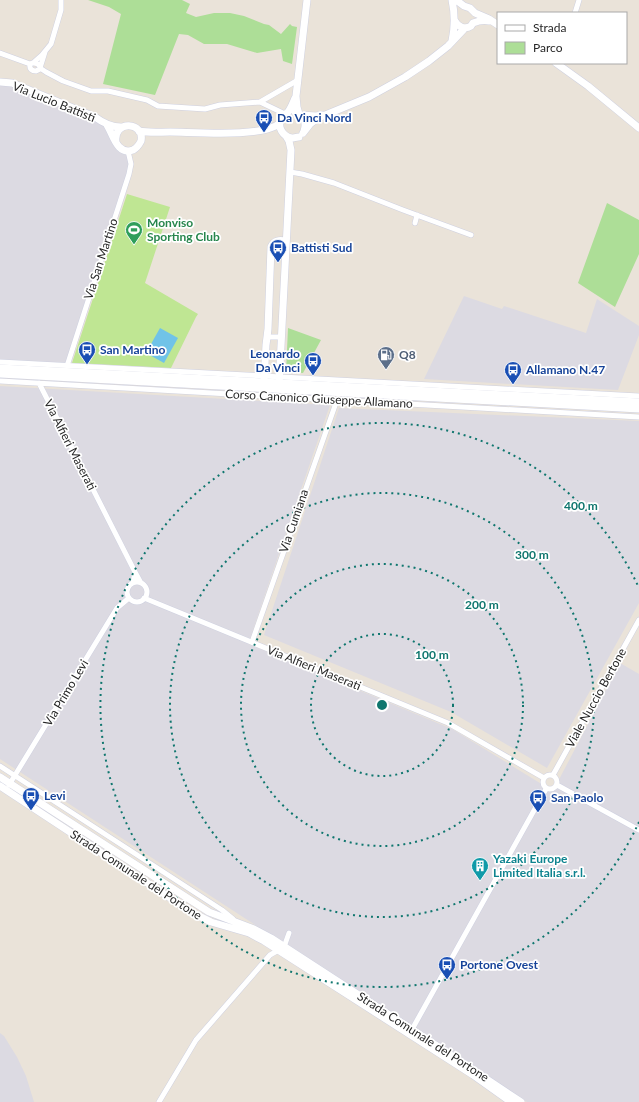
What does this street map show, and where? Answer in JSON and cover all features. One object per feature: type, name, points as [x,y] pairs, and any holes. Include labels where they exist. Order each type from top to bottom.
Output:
[{"type":"street","points":[[45,52],[38,71],[31,69],[32,64],[51,44],[61,10],[61,0]]},
{"type":"street","points":[[285,135],[292,138],[301,135],[305,128],[303,117],[297,107],[296,96],[307,0]]},
{"type":"street","points":[[452,0],[454,18],[452,42]]},
{"type":"street","points":[[456,0],[464,6],[470,8],[475,13],[496,23]]},
{"type":"street","points":[[575,12],[579,0]]},
{"type":"street","points":[[454,18],[458,9],[464,6]]},
{"type":"street","points":[[474,23],[476,16],[475,13]]},
{"type":"street","points":[[454,18],[459,26],[465,28]]},
{"type":"street","points":[[291,150],[294,143],[315,120],[356,103],[392,84],[429,61],[448,46],[465,28],[474,23],[484,20],[496,23]]},
{"type":"street","points":[[0,53],[32,64]]},
{"type":"street","points":[[559,64],[639,128]]},
{"type":"street","points":[[40,68],[63,80],[91,91],[108,91],[147,100],[158,106],[205,109],[220,105],[260,102],[298,80]]},
{"type":"street","name":"Via Lucio Battisti","points":[[0,82],[12,83],[95,117],[107,125],[114,127],[129,125],[133,126],[139,131],[160,133],[226,134],[266,130],[277,131],[285,135]]},
{"type":"street","points":[[279,386],[291,150],[289,141],[280,128],[280,123],[281,119],[291,107],[296,96]]},
{"type":"street","points":[[260,102],[286,114],[295,112],[316,116],[328,114]]},
{"type":"street","name":"Via Lucio Battisti","points":[[266,130],[280,123]]},
{"type":"street","name":"Via Lucio Battisti","points":[[107,125],[120,148],[128,151],[138,147],[145,138],[160,133]]},
{"type":"street","points":[[116,142],[116,133],[122,127]]},
{"type":"street","points":[[138,147],[141,138],[139,131]]},
{"type":"street","name":"Via San Martino","points":[[67,366],[129,174],[131,164],[128,151]]},
{"type":"street","points":[[290,172],[334,183],[471,235]]},
{"type":"street","points":[[414,223],[417,215]]},
{"type":"street","points":[[264,379],[271,277],[271,247],[276,241],[286,240]]},
{"type":"street","points":[[267,337],[281,337]]},
{"type":"street","name":"Corso Canonico Giuseppe Allamano","points":[[0,362],[264,379],[279,386],[337,400],[639,417]]},
{"type":"street","name":"Corso Canonico Giuseppe Allamano","points":[[0,368],[264,379]]},
{"type":"street","name":"Corso Canonico Giuseppe Allamano","points":[[0,374],[639,402]]},
{"type":"street","name":"Corso Canonico Giuseppe Allamano","points":[[0,381],[39,383],[279,386],[639,396]]},
{"type":"street","name":"Via Alfieri Maserati","points":[[39,383],[141,583]]},
{"type":"street","name":"Corso Canonico Giuseppe Allamano","points":[[279,386],[639,409]]},
{"type":"street","name":"Via Cumiana","points":[[252,642],[337,400]]},
{"type":"street","points":[[133,583],[141,583],[146,590],[144,598],[137,602],[129,598],[127,591],[133,583],[135,572]]},
{"type":"street","name":"Via Primo Levi","points":[[5,786],[15,776],[117,608],[129,598]]},
{"type":"street","name":"Via Alfieri Maserati","points":[[144,598],[448,723],[544,778]]},
{"type":"street","name":"Viale Nuccio Bertone","points":[[553,775],[639,620]]},
{"type":"street","name":"Strada Comunale del Portone","points":[[0,766],[222,910],[238,924]]},
{"type":"street","points":[[546,789],[543,785],[544,778],[549,775],[553,775],[556,778],[557,785]]},
{"type":"street","name":"Strada Comunale del Portone","points":[[0,777],[5,786],[193,913],[211,922],[250,933],[281,949],[521,1102]]},
{"type":"street","points":[[546,789],[554,789],[557,785]]},
{"type":"street","points":[[557,785],[639,830]]},
{"type":"street","name":"Strada Comunale del Portone","points":[[5,786],[209,912],[261,932],[281,949]]},
{"type":"street","points":[[410,1032],[546,789]]},
{"type":"street","points":[[159,1102],[196,1040],[270,955],[281,949],[289,933]]},
{"type":"street","name":"Strada Comunale del Portone","points":[[410,1032],[511,1102]]},
{"type":"shaded area","points":[[0,82],[107,125],[117,145],[128,151],[131,164],[67,366],[0,362]]},
{"type":"shaded area","points":[[464,296],[502,309],[504,306],[586,333],[597,299],[639,326],[639,335],[618,390],[424,379]]},
{"type":"shaded area","points":[[0,386],[330,405],[248,644],[452,729],[553,791],[620,663],[639,674],[639,1102],[527,1102],[0,759]]},
{"type":"shaded area","points":[[339,408],[639,421],[639,603],[547,768],[451,712],[264,635]]},
{"type":"shaded area","points":[[0,1033],[4,1036],[17,1057],[26,1076],[34,1102],[0,1102]]},
{"type":"green space","points":[[88,0],[182,0],[190,4],[186,13],[196,17],[214,13],[230,13],[244,16],[269,25],[281,34],[290,24],[297,27],[292,64],[283,61],[281,49],[257,53],[227,44],[204,44],[188,35],[179,34],[155,95],[103,84],[121,14],[109,7]]},
{"type":"green space","name":"Monviso Sporting Club","points":[[127,194],[170,207],[145,283],[198,314],[171,368],[72,363]]},
{"type":"green space","points":[[607,203],[639,220],[639,254],[615,307],[578,283]]},
{"type":"green space","points":[[288,328],[321,340],[303,373],[286,372]]},
{"type":"water","points":[[160,328],[178,338],[164,363],[146,353]]},
{"type":"place","name":"Da Vinci Nord","points":[[264,133]]},
{"type":"place","name":"Monviso Sporting Club","points":[[134,245]]},
{"type":"place","name":"Battisti Sud","points":[[278,263]]},
{"type":"place","name":"San Martino","points":[[87,365]]},
{"type":"place","name":"Q8","points":[[386,370]]},
{"type":"place","name":"Leonardo Da Vinci","points":[[313,376]]},
{"type":"place","name":"Allamano N.47","points":[[513,385]]},
{"type":"place","name":"Levi","points":[[31,811]]},
{"type":"place","name":"San Paolo","points":[[538,813]]},
{"type":"place","name":"Yazaki Europe Limited Italia s.r.l.","points":[[480,881]]},
{"type":"place","name":"Portone Ovest","points":[[447,980]]}]
